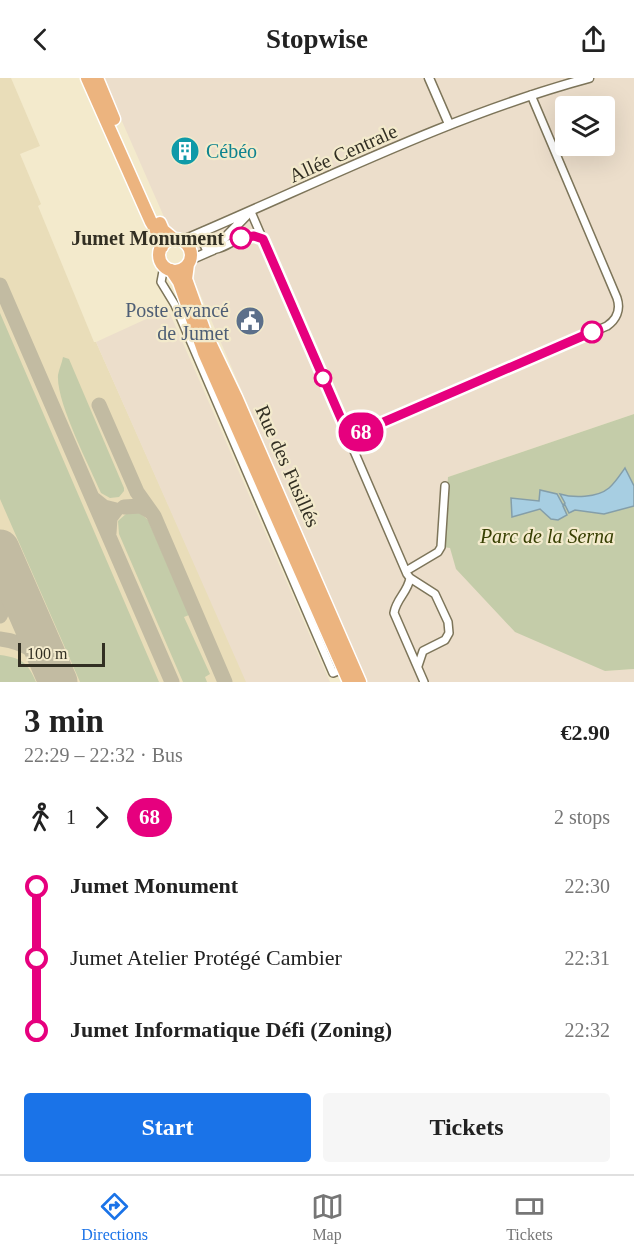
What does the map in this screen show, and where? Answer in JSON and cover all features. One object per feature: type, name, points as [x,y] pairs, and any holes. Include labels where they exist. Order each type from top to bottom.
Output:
[{"type":"highway","points":[[87,78],[151,222]]},
{"type":"highway","points":[[97,78],[163,230],[189,247],[189,262],[179,271],[168,268],[160,257],[161,239],[128,185]]},
{"type":"highway","points":[[162,247],[165,243],[178,240]]},
{"type":"highway","name":"Rue des Fusillés","points":[[189,262],[186,279],[205,332],[236,397],[360,682]]},
{"type":"highway","name":"Rue des Fusillés","points":[[168,268],[179,282],[204,354],[338,671],[349,682]]},
{"type":"street","points":[[429,78],[449,124]]},
{"type":"street","points":[[349,437],[607,326],[616,317],[618,298],[531,95],[589,78]]},
{"type":"street","name":"Allée Centrale","points":[[178,240],[253,216],[449,124],[531,95]]},
{"type":"street","points":[[204,231],[203,244],[206,249],[213,250],[253,216],[406,570],[410,578],[435,594],[448,622],[449,633],[445,640],[423,651],[418,666]]},
{"type":"street","points":[[189,262],[248,236],[263,239]]},
{"type":"street","points":[[406,570],[438,552],[441,547],[445,486]]},
{"type":"street","points":[[410,578],[406,591],[395,604],[394,612],[424,682]]},
{"type":"shaded area","points":[[0,78],[11,78],[40,146],[20,154],[41,204],[38,206],[94,342],[96,342],[247,682],[0,682]]},
{"type":"shaded area","points":[[103,78],[634,78],[634,414],[448,477],[605,671],[634,669],[634,682],[367,682],[194,280],[196,250],[190,240],[168,226]]},
{"type":"shaded area","points":[[168,309],[330,682],[246,682],[96,342]]},
{"type":"green space","points":[[0,313],[159,682],[80,682],[0,499]]},
{"type":"green space","points":[[63,357],[69,359],[124,488],[119,497],[110,498],[101,493],[68,417],[62,401],[58,375]]},
{"type":"green space","name":"Parc de la Serna","points":[[634,414],[634,669],[605,671],[515,632],[456,569],[450,548],[443,547],[448,477]]},
{"type":"green space","points":[[131,512],[140,513],[148,520],[189,615],[184,617],[210,674],[205,677],[207,682],[183,682],[119,534],[118,521]]},
{"type":"green space","points":[[0,655],[23,662],[36,682],[0,682]]},
{"type":"water","points":[[625,468],[634,486],[634,506],[604,514],[575,510],[569,513],[565,505],[563,506],[567,515],[558,520],[551,519],[540,509],[512,517],[511,498],[539,501],[540,490],[557,494],[563,505],[565,503],[560,494],[578,496],[598,494],[611,486]]},
{"type":"taxiway","points":[[0,285],[172,682]]},
{"type":"taxiway","points":[[99,405],[137,492],[154,516],[225,682]]},
{"type":"taxiway","points":[[94,499],[104,507],[116,510],[110,518],[109,533]]},
{"type":"taxiway","points":[[124,507],[141,506],[151,512]]},
{"type":"taxiway","points":[[0,616],[8,593],[7,570],[3,555]]},
{"type":"taxiway","points":[[0,639],[18,643],[34,652],[57,680]]},
{"type":"runway","points":[[0,549],[58,682]]},
{"type":"bus line","name":"68","points":[[241,238],[254,236],[263,239],[349,437],[592,332]]},
{"type":"place","name":"Cébéo","points":[[185,151]]},
{"type":"place","name":"Jumet Monument","points":[[241,238]]},
{"type":"place","name":"Poste avancé de Jumet","points":[[250,321]]}]
